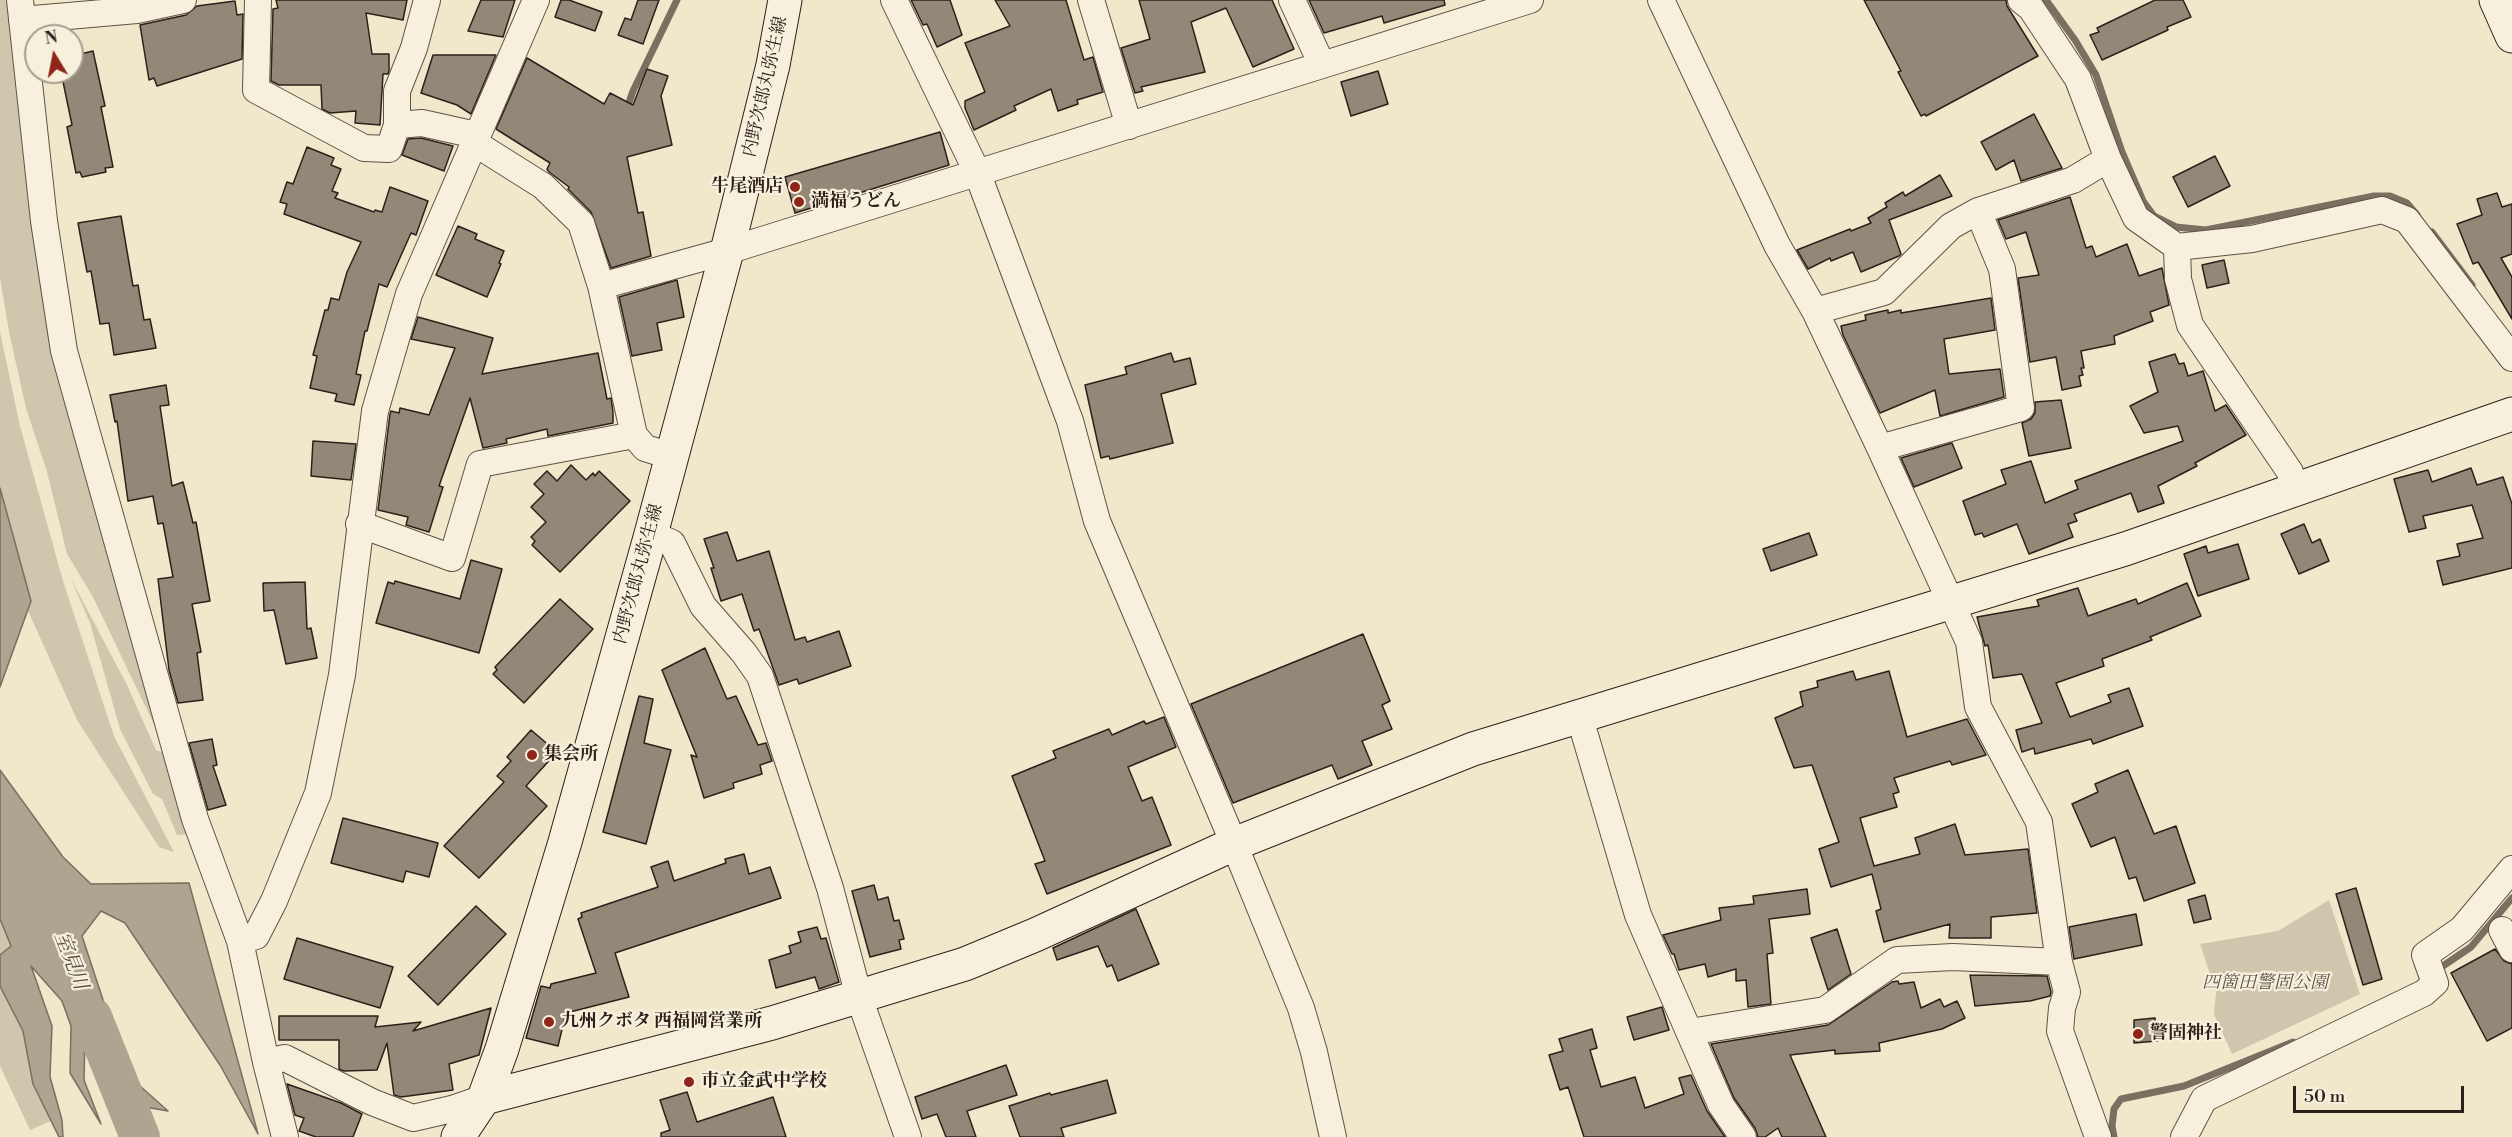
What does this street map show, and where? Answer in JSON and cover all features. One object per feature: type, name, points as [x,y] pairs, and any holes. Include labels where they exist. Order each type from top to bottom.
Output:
[{"type":"street","points":[[183,0],[137,10],[21,10],[44,221],[64,351],[195,819],[240,941],[285,1137]]},
{"type":"street","points":[[258,0],[256,90],[364,148],[389,149],[397,125],[397,91],[414,48],[427,0]]},
{"type":"street","points":[[240,941],[256,936],[274,901],[318,793],[342,675],[359,524],[375,411],[409,294],[536,0]]},
{"type":"street","name":"内野次郎丸弥生線","points":[[458,1137],[484,1098],[502,1049],[565,842],[727,251],[773,65],[785,0]]},
{"type":"street","points":[[894,0],[977,172],[1070,421],[1098,521],[1234,844],[1300,1008],[1314,1052],[1333,1137]]},
{"type":"street","points":[[1091,0],[1130,126]]},
{"type":"street","points":[[1292,0],[1322,65]]},
{"type":"street","points":[[601,286],[727,251],[1530,0]]},
{"type":"street","points":[[1661,0],[1777,245],[1815,311],[1881,448],[1969,642],[1978,707],[2039,822],[2059,962],[2067,992],[2062,1008],[2060,1031],[2090,1134]]},
{"type":"street","points":[[2021,0],[2031,8],[2078,79],[2108,159],[2136,218],[2177,247],[2252,239],[2382,210],[2407,220],[2512,358]]},
{"type":"street","points":[[2496,0],[2512,36]]},
{"type":"street","points":[[397,125],[422,123],[475,138],[543,186],[581,223],[601,286],[634,435],[645,448],[671,456]]},
{"type":"street","points":[[1815,311],[1884,292],[1951,226],[1978,211],[2073,180],[2108,159]]},
{"type":"street","points":[[1881,448],[2021,408],[2002,269],[1978,211]]},
{"type":"street","points":[[2177,247],[2178,279],[2190,325],[2290,472],[2293,488]]},
{"type":"street","points":[[266,1062],[285,1059],[372,1102],[413,1118],[772,1023],[975,959],[1234,844],[1473,749],[2125,549],[2293,488],[2512,414]]},
{"type":"street","points":[[359,524],[452,558],[480,464],[634,435]]},
{"type":"street","points":[[651,534],[672,543],[703,606],[744,652],[760,676],[830,888],[859,997],[908,1137]]},
{"type":"street","points":[[1578,715],[1638,915],[1721,1105],[1743,1137]]},
{"type":"street","points":[[2184,1137],[2204,1099],[2424,993],[2435,983],[2426,955],[2462,929],[2512,869]]},
{"type":"street","points":[[1690,1032],[1825,1010],[1897,960],[1953,957],[2059,962]]},
{"type":"green space","points":[[0,0],[11,0],[22,112],[158,733],[93,597],[67,554],[47,472],[26,408],[9,332],[0,278]]},
{"type":"green space","points":[[0,332],[20,426],[63,581],[114,736],[174,852],[159,847],[77,720],[16,584],[0,527]]},
{"type":"green space","points":[[70,577],[127,685],[156,750],[167,754],[189,834],[177,835],[162,799],[153,794],[120,729],[90,623]]},
{"type":"green space","name":"四箇田警固公園","points":[[2329,900],[2360,994],[2232,1054],[2214,1014],[2216,992],[2200,944],[2278,931]]},
{"type":"green space","points":[[0,919],[11,946],[0,955]]},
{"type":"green space","points":[[0,986],[23,1031],[33,1084],[51,1121],[30,1130],[0,1066]]},
{"type":"water","points":[[0,488],[31,601],[0,687]]},
{"type":"water","points":[[0,770],[63,857],[91,884],[189,883],[258,1134],[220,1065],[125,923],[101,911],[82,936],[108,1015],[131,1078],[168,1111],[145,1107],[85,1035],[84,1080],[101,1124],[70,1073],[71,1026],[62,1001],[31,966],[52,1026],[50,1077],[62,1120],[63,1137],[59,1137],[33,1084],[23,1031],[0,986],[0,955],[11,946],[0,919]]},
{"type":"building","points":[[276,0],[407,0],[403,20],[366,13],[372,54],[389,54],[389,71],[388,74],[383,74],[380,125],[355,123],[356,111],[330,113],[322,109],[321,85],[279,85],[271,81],[273,9],[278,8]]},
{"type":"building","points":[[481,0],[515,0],[503,37],[468,31]]},
{"type":"building","points":[[561,0],[569,0],[602,12],[595,31],[555,17]]},
{"type":"building","points":[[638,0],[659,0],[643,44],[618,35],[625,18],[631,20]]},
{"type":"building","points":[[911,0],[950,0],[962,35],[937,47],[927,24],[923,25]]},
{"type":"building","points":[[995,0],[1066,0],[1084,60],[1093,57],[1103,92],[1077,100],[1078,104],[1058,111],[1051,89],[1014,106],[1016,110],[974,130],[965,108],[965,101],[985,92],[965,43],[1010,26]]},
{"type":"building","points":[[1139,0],[1272,0],[1294,49],[1253,67],[1226,8],[1191,22],[1205,72],[1141,87],[1143,91],[1135,93],[1121,48],[1150,39]]},
{"type":"building","points":[[1309,0],[1444,0],[1445,5],[1384,23],[1382,16],[1324,33]]},
{"type":"building","points":[[1864,0],[2006,0],[2007,6],[2038,56],[1926,116],[1925,114],[1921,116],[1898,72],[1901,71]]},
{"type":"building","points":[[2155,0],[2183,0],[2191,17],[2102,60],[2090,35],[2099,32],[2097,28]]},
{"type":"building","points":[[235,1],[237,15],[243,14],[242,59],[157,86],[154,78],[149,80],[140,25],[186,15],[197,6]]},
{"type":"building","points":[[93,51],[105,106],[101,107],[113,167],[105,168],[106,172],[82,177],[80,172],[76,173],[67,127],[72,125],[63,84],[84,84],[84,53]]},
{"type":"building","points":[[433,55],[496,55],[471,114],[457,105],[421,93]]},
{"type":"building","points":[[527,58],[604,104],[610,93],[633,105],[647,69],[668,76],[661,96],[672,145],[627,157],[638,213],[643,212],[651,256],[611,268],[591,212],[568,189],[569,187],[549,172],[547,169],[550,163],[496,129]]},
{"type":"building","points":[[1378,71],[1388,104],[1351,116],[1341,82]]},
{"type":"building","points":[[2034,114],[2062,168],[2021,181],[2014,160],[1996,170],[1981,142]]},
{"type":"building","points":[[940,132],[949,165],[795,213],[785,177]]},
{"type":"building","points":[[421,138],[453,146],[444,171],[402,155],[408,139]]},
{"type":"building","points":[[307,147],[334,158],[331,165],[341,169],[332,191],[338,193],[335,198],[374,212],[375,210],[382,212],[390,187],[428,201],[416,235],[411,233],[387,287],[379,284],[367,331],[365,331],[356,374],[361,375],[354,405],[335,401],[337,394],[310,388],[317,356],[313,355],[325,310],[328,310],[331,298],[339,300],[347,272],[361,242],[284,214],[287,204],[280,202],[287,182],[293,184]]},
{"type":"building","points":[[2215,156],[2230,186],[2188,207],[2173,177]]},
{"type":"building","points":[[1940,175],[1952,196],[1889,220],[1901,254],[1899,256],[1861,272],[1853,252],[1831,261],[1830,258],[1808,269],[1797,250],[1871,223],[1868,218],[1887,207],[1885,203],[1903,192],[1905,196]]},
{"type":"building","points":[[2497,193],[2502,207],[2512,204],[2512,254],[2501,258],[2512,277],[2512,319],[2478,262],[2473,264],[2457,224],[2482,215],[2477,199]]},
{"type":"building","points":[[2070,197],[2086,248],[2092,246],[2096,257],[2127,244],[2139,276],[2162,268],[2169,305],[2150,312],[2153,321],[2114,336],[2115,344],[2081,351],[2084,368],[2081,368],[2083,375],[2079,376],[2081,386],[2062,390],[2056,357],[2030,362],[2018,278],[2039,275],[2026,232],[2006,239],[1998,220]]},
{"type":"building","points":[[121,216],[133,286],[138,285],[144,320],[150,319],[156,348],[114,355],[109,323],[100,324],[91,271],[87,272],[78,223]]},
{"type":"building","points":[[458,226],[477,234],[475,239],[504,251],[487,297],[436,275]]},
{"type":"building","points":[[2224,260],[2229,283],[2207,288],[2202,265]]},
{"type":"building","points":[[677,280],[684,317],[657,323],[662,350],[632,356],[619,297]]},
{"type":"building","points":[[1991,298],[1995,330],[1944,339],[1949,374],[2000,369],[2004,397],[1940,416],[1935,390],[1880,413],[1843,335],[1841,326],[1866,320],[1865,315],[1888,310],[1888,313],[1901,310],[1901,313]]},
{"type":"building","points":[[418,317],[493,338],[482,374],[598,353],[607,399],[611,398],[613,423],[548,436],[547,429],[506,439],[507,443],[483,448],[470,398],[439,486],[443,487],[429,532],[406,525],[408,517],[378,510],[391,411],[399,413],[400,408],[429,415],[455,348],[411,339]]},
{"type":"building","points":[[1171,353],[1174,362],[1190,358],[1196,384],[1161,394],[1173,443],[1110,459],[1109,456],[1101,458],[1085,385],[1127,374],[1125,367]]},
{"type":"building","points":[[2175,354],[2179,364],[2184,363],[2188,376],[2203,371],[2215,411],[2226,405],[2246,435],[2195,463],[2197,466],[2158,486],[2164,503],[2138,512],[2131,493],[2074,514],[2077,521],[2068,524],[2073,537],[2029,554],[2017,524],[1984,537],[1982,533],[1975,535],[1963,501],[2006,484],[2001,470],[2031,461],[2045,503],[2078,489],[2075,481],[2183,441],[2178,426],[2144,433],[2130,406],[2158,392],[2149,362]]},
{"type":"building","points":[[166,385],[169,405],[160,406],[172,486],[183,482],[193,523],[196,522],[210,601],[192,604],[201,652],[197,653],[203,700],[178,703],[169,670],[158,579],[173,577],[163,523],[158,524],[153,496],[128,501],[117,421],[115,422],[110,395]]},
{"type":"building","points":[[2061,400],[2071,448],[2029,456],[2022,423],[2031,419],[2035,413],[2035,402]]},
{"type":"building","points":[[313,441],[356,444],[351,480],[311,476]]},
{"type":"building","points":[[1952,443],[1962,468],[1914,487],[1901,458]]},
{"type":"building","points":[[571,465],[586,480],[593,473],[595,476],[599,471],[630,501],[560,572],[532,545],[535,541],[531,537],[546,522],[531,507],[544,494],[534,484],[547,471],[557,481]]},
{"type":"building","points":[[2471,468],[2477,485],[2503,477],[2512,504],[2512,568],[2443,585],[2437,561],[2460,556],[2457,544],[2483,538],[2472,505],[2423,516],[2426,528],[2409,532],[2394,479],[2428,470],[2432,482]]},
{"type":"building","points":[[2304,524],[2312,543],[2320,539],[2329,561],[2299,574],[2281,534]]},
{"type":"building","points":[[727,532],[737,561],[769,551],[795,640],[805,637],[807,642],[839,631],[851,666],[799,684],[797,679],[779,685],[759,629],[754,631],[742,594],[721,601],[711,568],[714,568],[704,539]]},
{"type":"building","points":[[1809,533],[1817,555],[1771,571],[1763,549]]},
{"type":"building","points":[[2238,544],[2249,579],[2198,596],[2184,554],[2206,546],[2208,553]]},
{"type":"building","points":[[471,560],[502,569],[479,653],[376,623],[388,582],[394,584],[395,581],[460,599]]},
{"type":"building","points":[[305,582],[307,629],[311,628],[317,658],[286,664],[274,610],[264,611],[263,583]]},
{"type":"building","points":[[2187,583],[2201,616],[2150,637],[2152,640],[2102,659],[2104,666],[2056,683],[2070,717],[2111,702],[2108,695],[2129,688],[2143,726],[2093,744],[2091,739],[2035,754],[2034,748],[2022,752],[2016,730],[2042,723],[2022,674],[1993,678],[1988,645],[1985,646],[1977,617],[2039,606],[2037,600],[2078,588],[2088,616],[2136,599],[2138,604]]},
{"type":"building","points":[[560,599],[593,629],[524,703],[493,674],[497,670],[495,667]]},
{"type":"building","points":[[1363,634],[1390,701],[1382,705],[1392,729],[1362,741],[1372,765],[1338,779],[1332,765],[1233,803],[1191,704]]},
{"type":"building","points":[[705,648],[727,699],[736,696],[758,745],[766,743],[772,761],[760,765],[762,774],[733,783],[734,788],[704,798],[691,755],[697,757],[662,670]]},
{"type":"building","points":[[1853,671],[1856,680],[1889,671],[1907,737],[1967,719],[1986,755],[1952,765],[1950,761],[1894,778],[1899,792],[1893,794],[1897,807],[1860,818],[1874,866],[1920,854],[1915,838],[1955,824],[1965,855],[2028,849],[2037,913],[1991,917],[1991,938],[1949,938],[1950,924],[1884,942],[1876,911],[1881,909],[1872,874],[1831,887],[1819,849],[1839,842],[1812,765],[1794,768],[1775,718],[1803,706],[1800,692],[1818,687],[1817,681]]},
{"type":"building","points":[[639,696],[653,699],[644,743],[671,750],[646,844],[603,832]]},
{"type":"building","points":[[1164,717],[1176,747],[1128,767],[1142,801],[1152,797],[1171,845],[1047,894],[1035,864],[1045,861],[1012,776],[1056,758],[1053,751],[1109,729],[1112,735],[1144,721],[1146,724]]},
{"type":"building","points":[[531,730],[557,752],[526,786],[547,806],[479,878],[444,846],[504,782],[497,776],[511,761],[507,757]]},
{"type":"building","points":[[212,739],[217,765],[213,766],[226,805],[208,810],[189,743]]},
{"type":"building","points":[[2128,770],[2154,834],[2176,826],[2195,883],[2144,901],[2136,877],[2129,879],[2115,837],[2091,847],[2072,804],[2098,792],[2095,784]]},
{"type":"building","points":[[343,818],[438,843],[429,877],[406,871],[403,882],[331,863]]},
{"type":"building","points":[[744,854],[749,874],[770,867],[781,898],[615,953],[629,997],[566,1013],[558,1046],[526,1038],[541,986],[550,988],[551,984],[596,973],[578,919],[582,917],[581,913],[658,887],[651,867],[668,861],[674,881],[726,863],[725,859]]},
{"type":"building","points":[[874,885],[878,900],[888,897],[894,921],[899,920],[904,939],[899,940],[901,949],[870,957],[852,891]]},
{"type":"building","points":[[2356,888],[2382,979],[2363,985],[2336,894]]},
{"type":"building","points":[[1807,889],[1810,914],[1769,919],[1773,953],[1767,954],[1771,1004],[1748,1007],[1746,980],[1736,981],[1736,969],[1708,977],[1705,964],[1679,970],[1674,954],[1663,935],[1721,920],[1719,908],[1754,904],[1753,896]]},
{"type":"building","points":[[2205,895],[2211,919],[2194,923],[2188,900]]},
{"type":"building","points":[[476,906],[506,934],[438,1005],[408,976]]},
{"type":"building","points":[[1136,909],[1159,964],[1118,981],[1112,965],[1107,967],[1098,946],[1057,960],[1053,948]]},
{"type":"building","points":[[2136,914],[2142,945],[2074,959],[2069,927]]},
{"type":"building","points":[[817,927],[821,939],[826,938],[839,982],[819,989],[815,977],[776,988],[769,960],[791,953],[789,946],[801,942],[798,932]]},
{"type":"building","points":[[1837,929],[1851,974],[1828,990],[1811,938]]},
{"type":"building","points":[[297,938],[393,967],[380,1008],[284,979]]},
{"type":"building","points":[[2495,949],[2504,961],[2512,964],[2512,1028],[2487,1041],[2451,973]]},
{"type":"building","points":[[1970,975],[2047,976],[2051,992],[2050,996],[2030,1001],[1975,1006]]},
{"type":"building","points":[[1898,981],[1899,984],[1914,982],[1921,1008],[1940,999],[1944,1007],[1957,1001],[1965,1018],[1942,1029],[1879,1043],[1880,1051],[1835,1054],[1835,1050],[1790,1055],[1826,1137],[1782,1137],[1778,1128],[1765,1137],[1758,1137],[1755,1128],[1734,1098],[1711,1044],[1828,1025],[1892,982]]},
{"type":"building","points":[[1662,1007],[1669,1030],[1634,1040],[1627,1017]]},
{"type":"building","points":[[491,1008],[479,1055],[449,1064],[453,1090],[401,1097],[394,1095],[387,1043],[377,1070],[344,1071],[339,1069],[339,1040],[279,1040],[279,1016],[378,1016],[375,1027],[421,1022],[413,1031]]},
{"type":"building","points":[[2155,1018],[2157,1041],[2134,1043],[2134,1020]]},
{"type":"building","points":[[1592,1029],[1597,1048],[1590,1050],[1601,1087],[1635,1077],[1645,1108],[1684,1094],[1679,1078],[1691,1075],[1707,1111],[1725,1137],[1584,1137],[1568,1087],[1560,1090],[1549,1055],[1563,1051],[1559,1039]]},
{"type":"building","points":[[1006,1065],[1017,1095],[967,1111],[976,1137],[946,1137],[937,1114],[922,1119],[915,1097]]},
{"type":"building","points":[[1107,1080],[1116,1113],[1061,1128],[1064,1137],[1020,1137],[1009,1106],[1050,1093],[1051,1095]]},
{"type":"building","points":[[287,1084],[341,1103],[362,1114],[353,1137],[316,1137],[299,1131],[304,1118],[295,1115]]},
{"type":"building","points":[[687,1092],[697,1122],[773,1097],[786,1137],[661,1137],[661,1133],[670,1130],[660,1100]]},
{"type":"waterway","points":[[626,111],[633,91],[677,0]]},
{"type":"waterway","points":[[2046,0],[2075,40],[2096,75],[2122,152],[2143,201],[2154,216],[2176,227],[2206,230],[2374,196],[2390,196],[2407,203],[2417,215]]},
{"type":"waterway","points":[[2432,232],[2472,285]]},
{"type":"waterway","points":[[2437,970],[2471,947],[2512,898]]},
{"type":"waterway","name":"室見川","points":[[92,1017],[140,1137]]},
{"type":"waterway","points":[[2114,1137],[2112,1126],[2114,1109],[2121,1099],[2184,1086],[2293,1042]]},
{"type":"place","name":"牛尾酒店","points":[[795,187]]},
{"type":"place","name":"満福うどん","points":[[799,202]]},
{"type":"place","name":"集会所","points":[[532,755]]},
{"type":"place","name":"九州クボタ 西福岡営業所","points":[[549,1022]]},
{"type":"place","name":"警固神社","points":[[2138,1034]]},
{"type":"place","name":"市立金武中学校","points":[[689,1082]]}]
